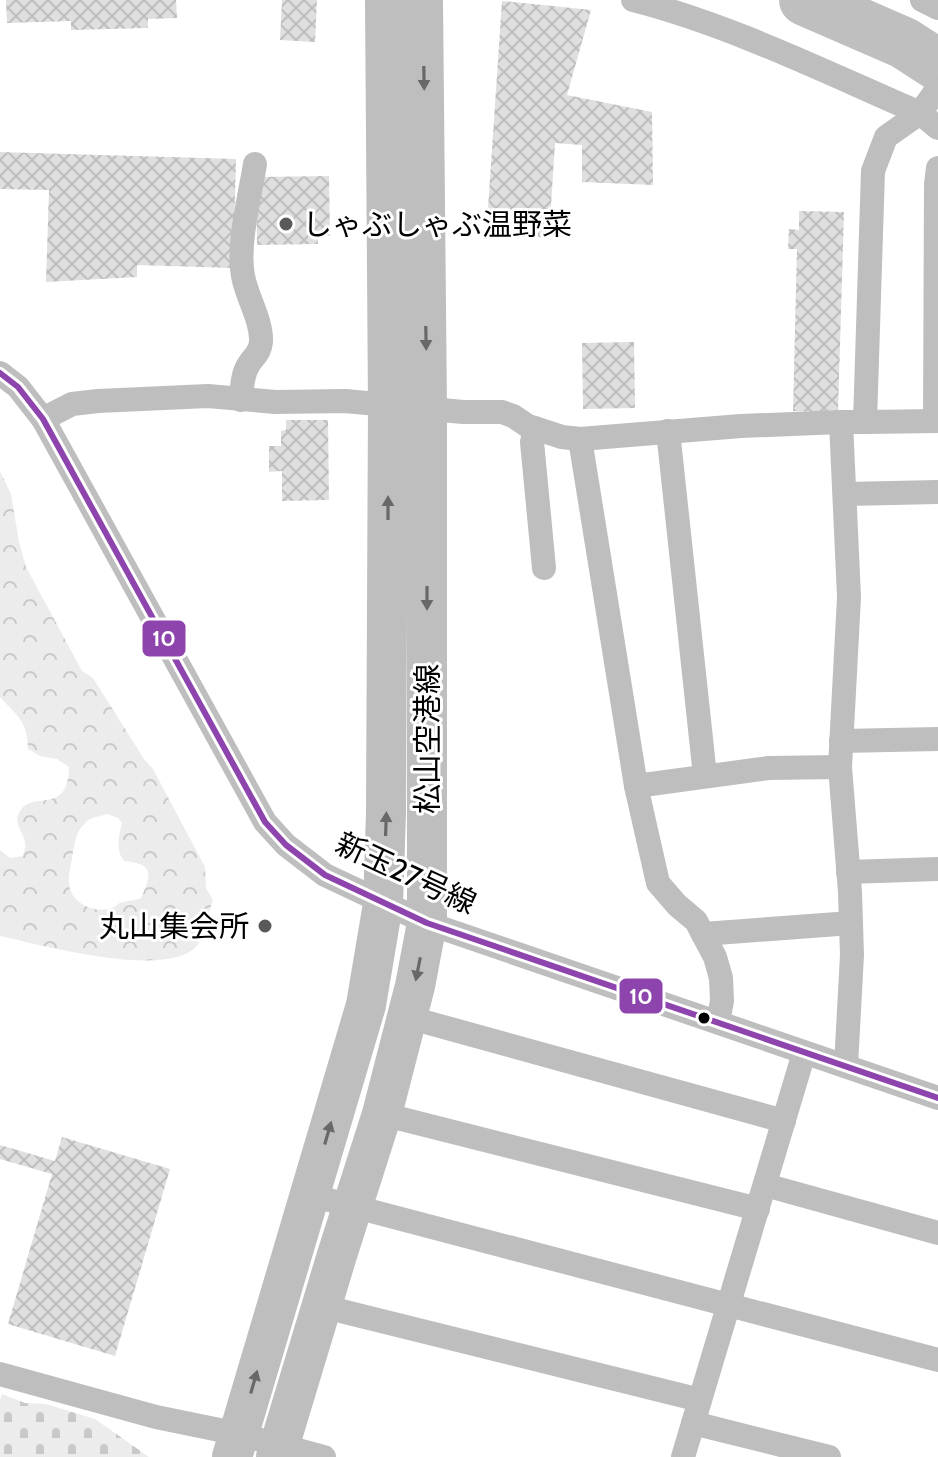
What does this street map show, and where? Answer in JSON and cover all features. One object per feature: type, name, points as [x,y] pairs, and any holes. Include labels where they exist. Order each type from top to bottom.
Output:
[{"type":"main road","name":"松山空港線","points":[[236,1446],[366,1005],[383,904],[388,405],[385,0]]},
{"type":"main road","name":"松山空港線","points":[[278,1451],[382,1114],[427,923],[423,0]]},
{"type":"street","points":[[633,0],[744,35],[929,120]]},
{"type":"street","points":[[922,0],[938,8]]},
{"type":"street","points":[[929,120],[938,88]]},
{"type":"street","points":[[846,1066],[852,955],[840,767],[849,597],[845,494],[873,171],[886,137],[929,120]]},
{"type":"street","points":[[241,400],[243,379],[249,364],[259,352],[261,341],[242,264],[255,164]]},
{"type":"street","points":[[43,419],[72,404],[208,396],[275,402],[345,401],[463,412],[502,412],[528,426],[562,437],[580,439],[741,426],[937,421],[938,168]]},
{"type":"street","name":"新玉27号線","points":[[0,373],[18,387],[43,419],[265,822],[286,845],[325,875],[427,923],[938,1098]]},
{"type":"street","points":[[535,428],[532,442],[544,568]]},
{"type":"street","points":[[668,431],[705,776]]},
{"type":"street","points":[[580,439],[636,786],[658,883],[696,921],[715,957],[721,978],[722,1001],[718,1022]]},
{"type":"street","points":[[845,494],[938,492]]},
{"type":"street","points":[[841,741],[938,739]]},
{"type":"street","points":[[636,786],[769,768],[840,767]]},
{"type":"street","points":[[848,872],[938,869]]},
{"type":"street","points":[[703,934],[851,923]]},
{"type":"street","points":[[407,1017],[784,1121]]},
{"type":"street","points":[[683,1457],[804,1053]]},
{"type":"street","points":[[382,1114],[758,1209]]},
{"type":"street","points":[[765,1185],[938,1233]]},
{"type":"street","points":[[310,1195],[938,1360]]},
{"type":"street","points":[[321,1306],[697,1411],[829,1457]]},
{"type":"street","points":[[0,1374],[156,1417],[236,1446],[324,1457]]},
{"type":"green space","points":[[0,471],[11,494],[26,567],[82,671],[93,678],[153,769],[205,867],[206,888],[213,900],[196,947],[180,956],[131,960],[72,952],[0,936],[0,850],[10,858],[23,856],[25,845],[17,821],[19,813],[32,802],[48,800],[62,792],[69,767],[57,759],[40,756],[28,749],[23,725],[0,697]],"holes":[[[108,814],[122,823],[118,843],[121,857],[124,861],[145,867],[148,871],[147,882],[141,898],[137,900],[121,902],[105,909],[91,908],[78,901],[70,890],[69,877],[76,840],[79,831],[90,819]]]},
{"type":"green space","points":[[2,1394],[25,1403],[46,1404],[95,1419],[149,1457],[0,1457]]},
{"type":"building","points":[[6,0],[176,0],[177,18],[148,19],[148,28],[71,30],[71,21],[7,23]]},
{"type":"building","points":[[282,0],[317,0],[315,42],[280,40]]},
{"type":"building","points":[[502,1],[591,10],[567,95],[652,112],[653,185],[582,182],[582,145],[555,143],[549,237],[486,238]]},
{"type":"building","points":[[0,152],[236,159],[233,268],[137,265],[137,277],[46,282],[49,190],[0,189]]},
{"type":"building","points":[[329,176],[330,236],[318,236],[318,244],[257,245],[256,177]]},
{"type":"building","points":[[799,211],[844,212],[838,412],[793,411],[797,249],[788,249],[789,229],[799,230]]},
{"type":"building","points":[[634,342],[635,408],[583,409],[582,343]]},
{"type":"building","points":[[286,420],[328,420],[329,500],[282,501],[282,471],[269,472],[269,446],[281,446],[281,431],[286,430]]},
{"type":"building","points":[[62,1137],[170,1169],[115,1356],[8,1324],[52,1174],[0,1159],[0,1145],[55,1161]]},
{"type":"waterway","points":[[805,0],[904,43],[938,65]]},
{"type":"transit line","name":"10","points":[[0,373],[18,387],[43,419],[265,822],[286,845],[325,875],[427,923],[938,1098]]},
{"type":"place","name":"しゃぶしゃぶ温野菜","points":[[286,224]]},
{"type":"place","name":"丸山集会所","points":[[265,926]]}]
